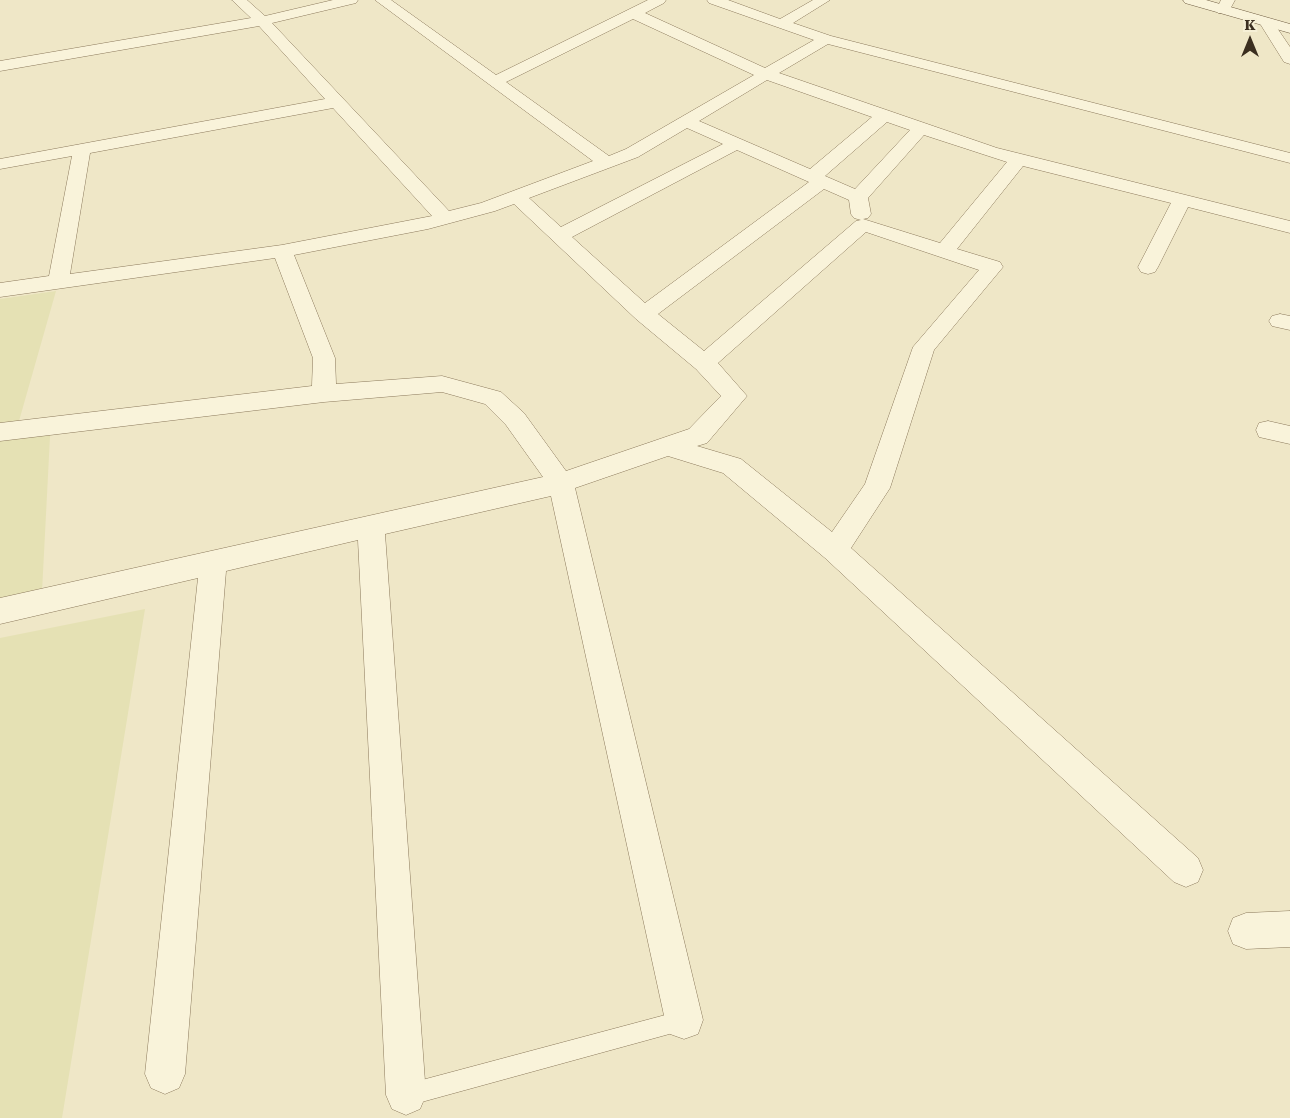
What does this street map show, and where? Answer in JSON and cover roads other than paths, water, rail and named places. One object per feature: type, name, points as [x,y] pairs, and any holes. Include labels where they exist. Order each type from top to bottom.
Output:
[{"type":"street","points":[[239,0],[262,22],[445,218]]},
{"type":"street","points":[[0,66],[262,22],[351,0]]},
{"type":"street","points":[[382,0],[606,162]]},
{"type":"street","points":[[494,82],[660,0]]},
{"type":"street","points":[[714,0],[826,39],[1290,158]]},
{"type":"street","points":[[781,24],[823,0]]},
{"type":"street","points":[[1190,0],[1225,5],[1266,22],[1289,29]]},
{"type":"street","points":[[634,13],[765,74],[991,152],[1290,227]]},
{"type":"street","points":[[1266,22],[1290,59]]},
{"type":"street","points":[[0,290],[282,251],[445,218],[488,207],[632,153],[826,39]]},
{"type":"street","points":[[0,164],[337,102]]},
{"type":"street","points":[[644,314],[817,179],[884,115]]},
{"type":"street","points":[[685,121],[858,198]]},
{"type":"street","points":[[858,198],[921,128]]},
{"type":"street","points":[[559,236],[736,144]]},
{"type":"street","points":[[58,283],[82,149]]},
{"type":"street","points":[[944,252],[1019,159]]},
{"type":"street","points":[[0,611],[561,483],[698,436],[735,396],[704,363],[644,314],[516,196]]},
{"type":"street","points":[[858,198],[863,225]]},
{"type":"street","points":[[1148,267],[1182,200]]},
{"type":"street","points":[[835,550],[877,488],[924,347],[993,267],[863,225]]},
{"type":"street","points":[[704,363],[863,225]]},
{"type":"street","points":[[282,251],[324,358],[324,393]]},
{"type":"street","points":[[0,432],[324,393],[442,384],[493,398],[515,419],[561,483],[684,1020]]},
{"type":"street","points":[[669,447],[732,466],[835,550],[1186,870]]},
{"type":"street","points":[[371,526],[406,1095]]},
{"type":"street","points":[[165,1074],[213,562]]},
{"type":"street","points":[[1246,931],[1290,929]]},
{"type":"lane","points":[[406,1095],[684,1020]]}]
